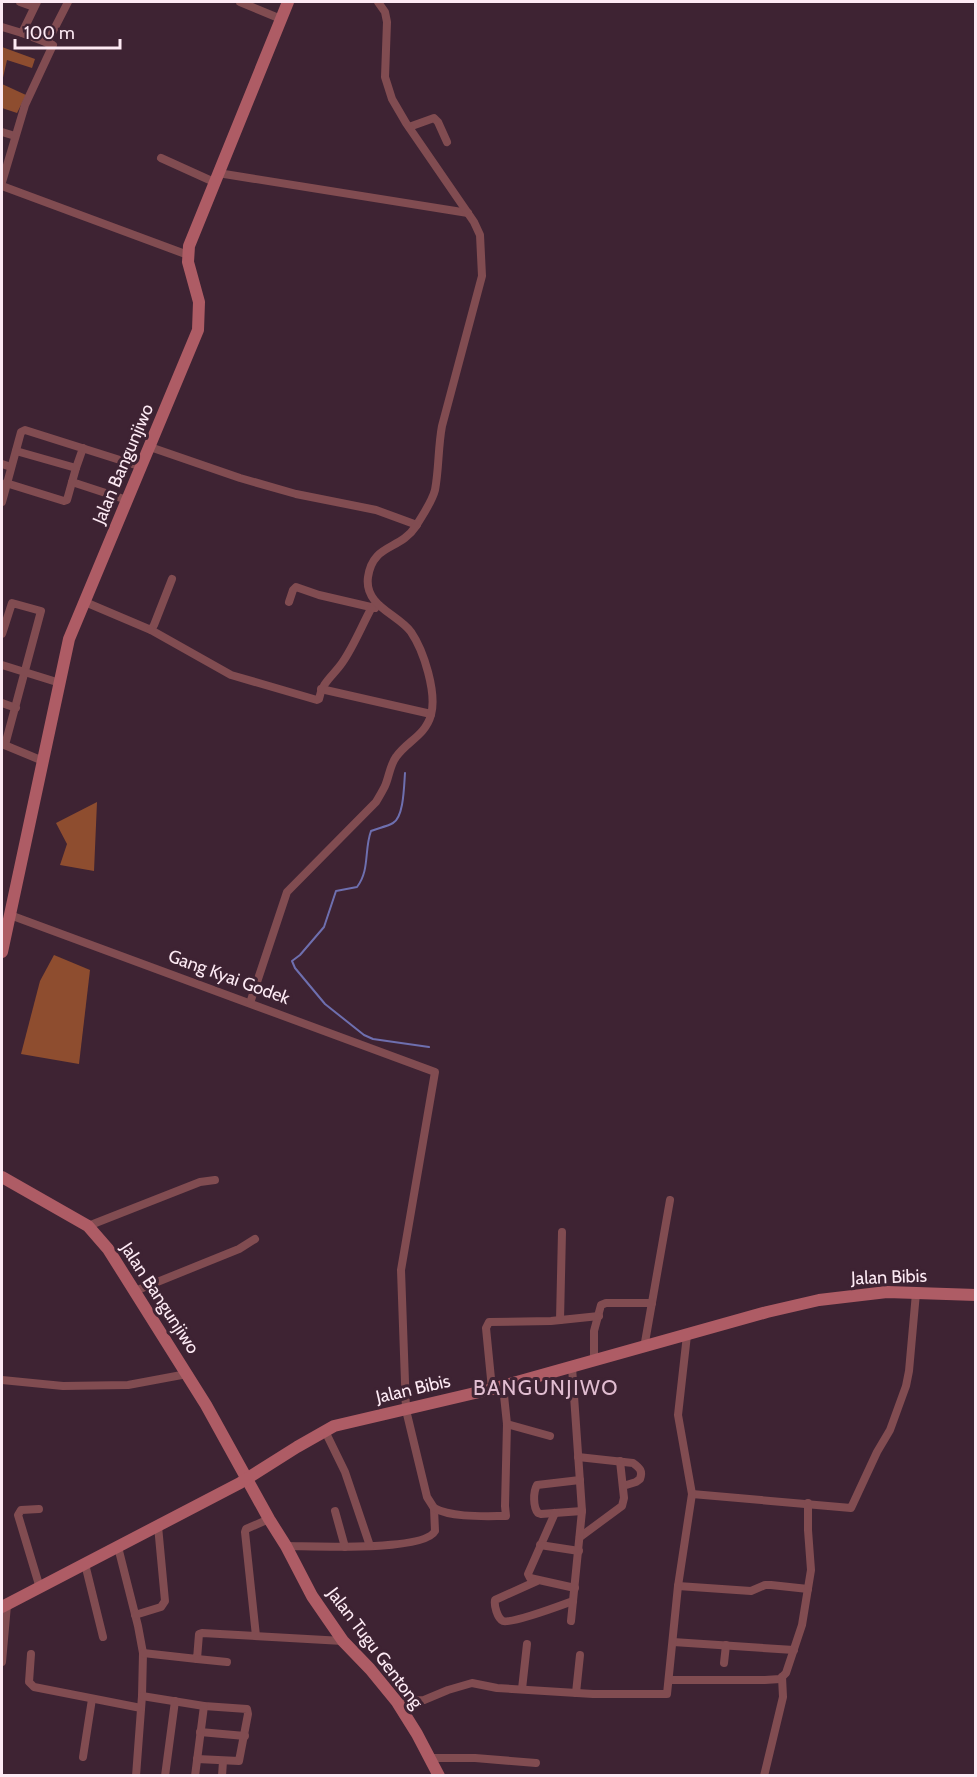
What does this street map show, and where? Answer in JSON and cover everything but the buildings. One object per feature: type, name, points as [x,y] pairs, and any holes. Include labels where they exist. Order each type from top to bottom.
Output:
[{"type":"main road","name":"Jalan Bangunjiwo","points":[[2,952],[69,639],[198,330],[199,302],[189,270],[188,255],[202,211],[288,2]]},
{"type":"main road","name":"Jalan Bangunjiwo","points":[[4,1181],[88,1226],[108,1249],[187,1374],[247,1479]]},
{"type":"main road","name":"Jalan Bibis","points":[[4,1606],[247,1479],[334,1426],[497,1388],[766,1312],[819,1300],[887,1292],[975,1295]]},
{"type":"main road","name":"Jalan Tugu Gentong","points":[[247,1479],[312,1596],[343,1641],[397,1702],[439,1776]]},
{"type":"street","points":[[20,2],[35,4],[22,33]]},
{"type":"street","points":[[47,43],[68,2]]},
{"type":"street","points":[[240,2],[281,19]]},
{"type":"street","points":[[250,1003],[287,892],[375,802],[385,786],[396,756],[418,738],[431,714],[432,692],[420,651],[410,631],[384,610],[372,596],[368,586],[369,576],[374,560],[382,550],[401,542],[417,525],[434,492],[442,426],[482,276],[480,236],[468,213],[392,99],[385,77],[387,22],[385,12],[378,2]]},
{"type":"street","points":[[2,27],[53,45],[25,105],[2,184],[188,255]]},
{"type":"street","points":[[409,127],[434,118],[447,142]]},
{"type":"street","points":[[2,132],[15,136]]},
{"type":"street","points":[[161,158],[216,177],[468,213]]},
{"type":"street","points":[[2,502],[21,432],[25,429],[141,467]]},
{"type":"street","points":[[6,483],[67,500],[83,447]]},
{"type":"street","points":[[150,447],[240,478],[296,494],[376,510],[417,525]]},
{"type":"street","points":[[16,451],[76,468]]},
{"type":"street","points":[[2,464],[11,467]]},
{"type":"street","points":[[72,482],[127,500]]},
{"type":"street","points":[[151,630],[172,579]]},
{"type":"street","points":[[289,602],[292,590],[296,587],[319,595],[384,610]]},
{"type":"street","points":[[85,602],[151,630],[231,675],[317,700],[321,689],[343,662],[372,607]]},
{"type":"street","points":[[2,630],[12,603],[41,611],[16,708],[3,744],[43,761]]},
{"type":"street","points":[[2,665],[60,683]]},
{"type":"street","points":[[321,689],[431,714]]},
{"type":"street","points":[[2,703],[16,708]]},
{"type":"street","name":"Gang Kyai Godek","points":[[10,915],[435,1072],[401,1270],[406,1410]]},
{"type":"street","points":[[88,1226],[200,1182],[215,1180]]},
{"type":"street","points":[[644,1348],[670,1200]]},
{"type":"street","points":[[560,1320],[562,1232]]},
{"type":"street","points":[[135,1291],[239,1249],[255,1239]]},
{"type":"street","points":[[692,1494],[808,1503],[848,1509],[852,1506],[878,1452],[891,1431],[906,1386],[916,1293]]},
{"type":"street","points":[[594,1361],[594,1331],[602,1305],[606,1303],[652,1303]]},
{"type":"street","points":[[434,1508],[444,1512],[506,1516],[507,1424],[497,1388],[486,1328],[489,1322],[560,1320],[598,1316]]},
{"type":"street","points":[[397,1702],[424,1700],[472,1683],[576,1693],[667,1694],[678,1586],[692,1494],[678,1415],[687,1335]]},
{"type":"street","points":[[571,1621],[582,1511],[572,1367]]},
{"type":"street","points":[[2,1380],[57,1386],[128,1385],[187,1374]]},
{"type":"street","points":[[286,1546],[370,1546],[433,1536],[436,1525],[434,1508],[428,1497],[406,1410]]},
{"type":"street","points":[[507,1424],[550,1436]]},
{"type":"street","points":[[325,1431],[345,1472],[370,1546]]},
{"type":"street","points":[[578,1457],[633,1463],[641,1471],[640,1479],[623,1486]]},
{"type":"street","points":[[580,1537],[622,1506],[623,1486],[620,1461]]},
{"type":"street","points":[[579,1480],[540,1484],[536,1487],[536,1511],[541,1514],[582,1511]]},
{"type":"street","points":[[669,1680],[765,1680],[782,1677],[786,1673],[802,1625],[812,1570],[808,1503]]},
{"type":"street","points":[[39,1509],[21,1510],[18,1515],[40,1588]]},
{"type":"street","points":[[335,1511],[345,1546]]},
{"type":"street","points":[[555,1513],[528,1575],[537,1581],[574,1588]]},
{"type":"street","points":[[256,1636],[245,1532],[246,1528],[269,1519]]},
{"type":"street","points":[[135,1615],[161,1607],[165,1602],[158,1526]]},
{"type":"street","points":[[540,1545],[579,1551]]},
{"type":"street","points":[[118,1547],[143,1653],[136,1776]]},
{"type":"street","points":[[85,1564],[103,1637]]},
{"type":"street","points":[[537,1581],[495,1600],[494,1606],[501,1619],[505,1621],[530,1616],[573,1601]]},
{"type":"street","points":[[678,1586],[751,1591],[765,1585],[808,1589]]},
{"type":"street","points":[[2,1662],[4,1606]]},
{"type":"street","points":[[197,1659],[200,1634],[343,1641]]},
{"type":"street","points":[[673,1642],[794,1650]]},
{"type":"street","points":[[522,1689],[527,1644]]},
{"type":"street","points":[[724,1663],[726,1645]]},
{"type":"street","points":[[143,1653],[227,1662]]},
{"type":"street","points":[[31,1654],[29,1682],[31,1685],[141,1708]]},
{"type":"street","points":[[576,1693],[580,1655]]},
{"type":"street","points":[[764,1776],[783,1697],[782,1677]]},
{"type":"street","points":[[142,1696],[204,1706],[247,1709],[249,1714],[239,1761],[197,1759]]},
{"type":"street","points":[[83,1757],[92,1699]]},
{"type":"street","points":[[165,1776],[175,1701]]},
{"type":"street","points":[[195,1776],[204,1706]]},
{"type":"street","points":[[200,1732],[245,1736]]},
{"type":"street","points":[[430,1758],[475,1758],[536,1763]]},
{"type":"street","points":[[222,1776],[224,1761]]},
{"type":"shaded area","points":[[2,47],[35,59],[32,68],[7,60],[2,82]]},
{"type":"shaded area","points":[[2,84],[26,95],[17,113],[2,108]]},
{"type":"shaded area","points":[[97,802],[94,871],[60,865],[67,844],[56,823]]},
{"type":"shaded area","points":[[54,955],[90,970],[79,1064],[21,1054],[40,981]]},
{"type":"waterway","points":[[405,773],[403,800],[397,820],[388,826],[371,831],[364,874],[357,887],[336,891],[324,927],[292,961],[295,968],[325,1004],[364,1035],[373,1039],[429,1047]]},
{"type":"district","name":"BANGUNJIWO","points":[[546,1388]]}]
